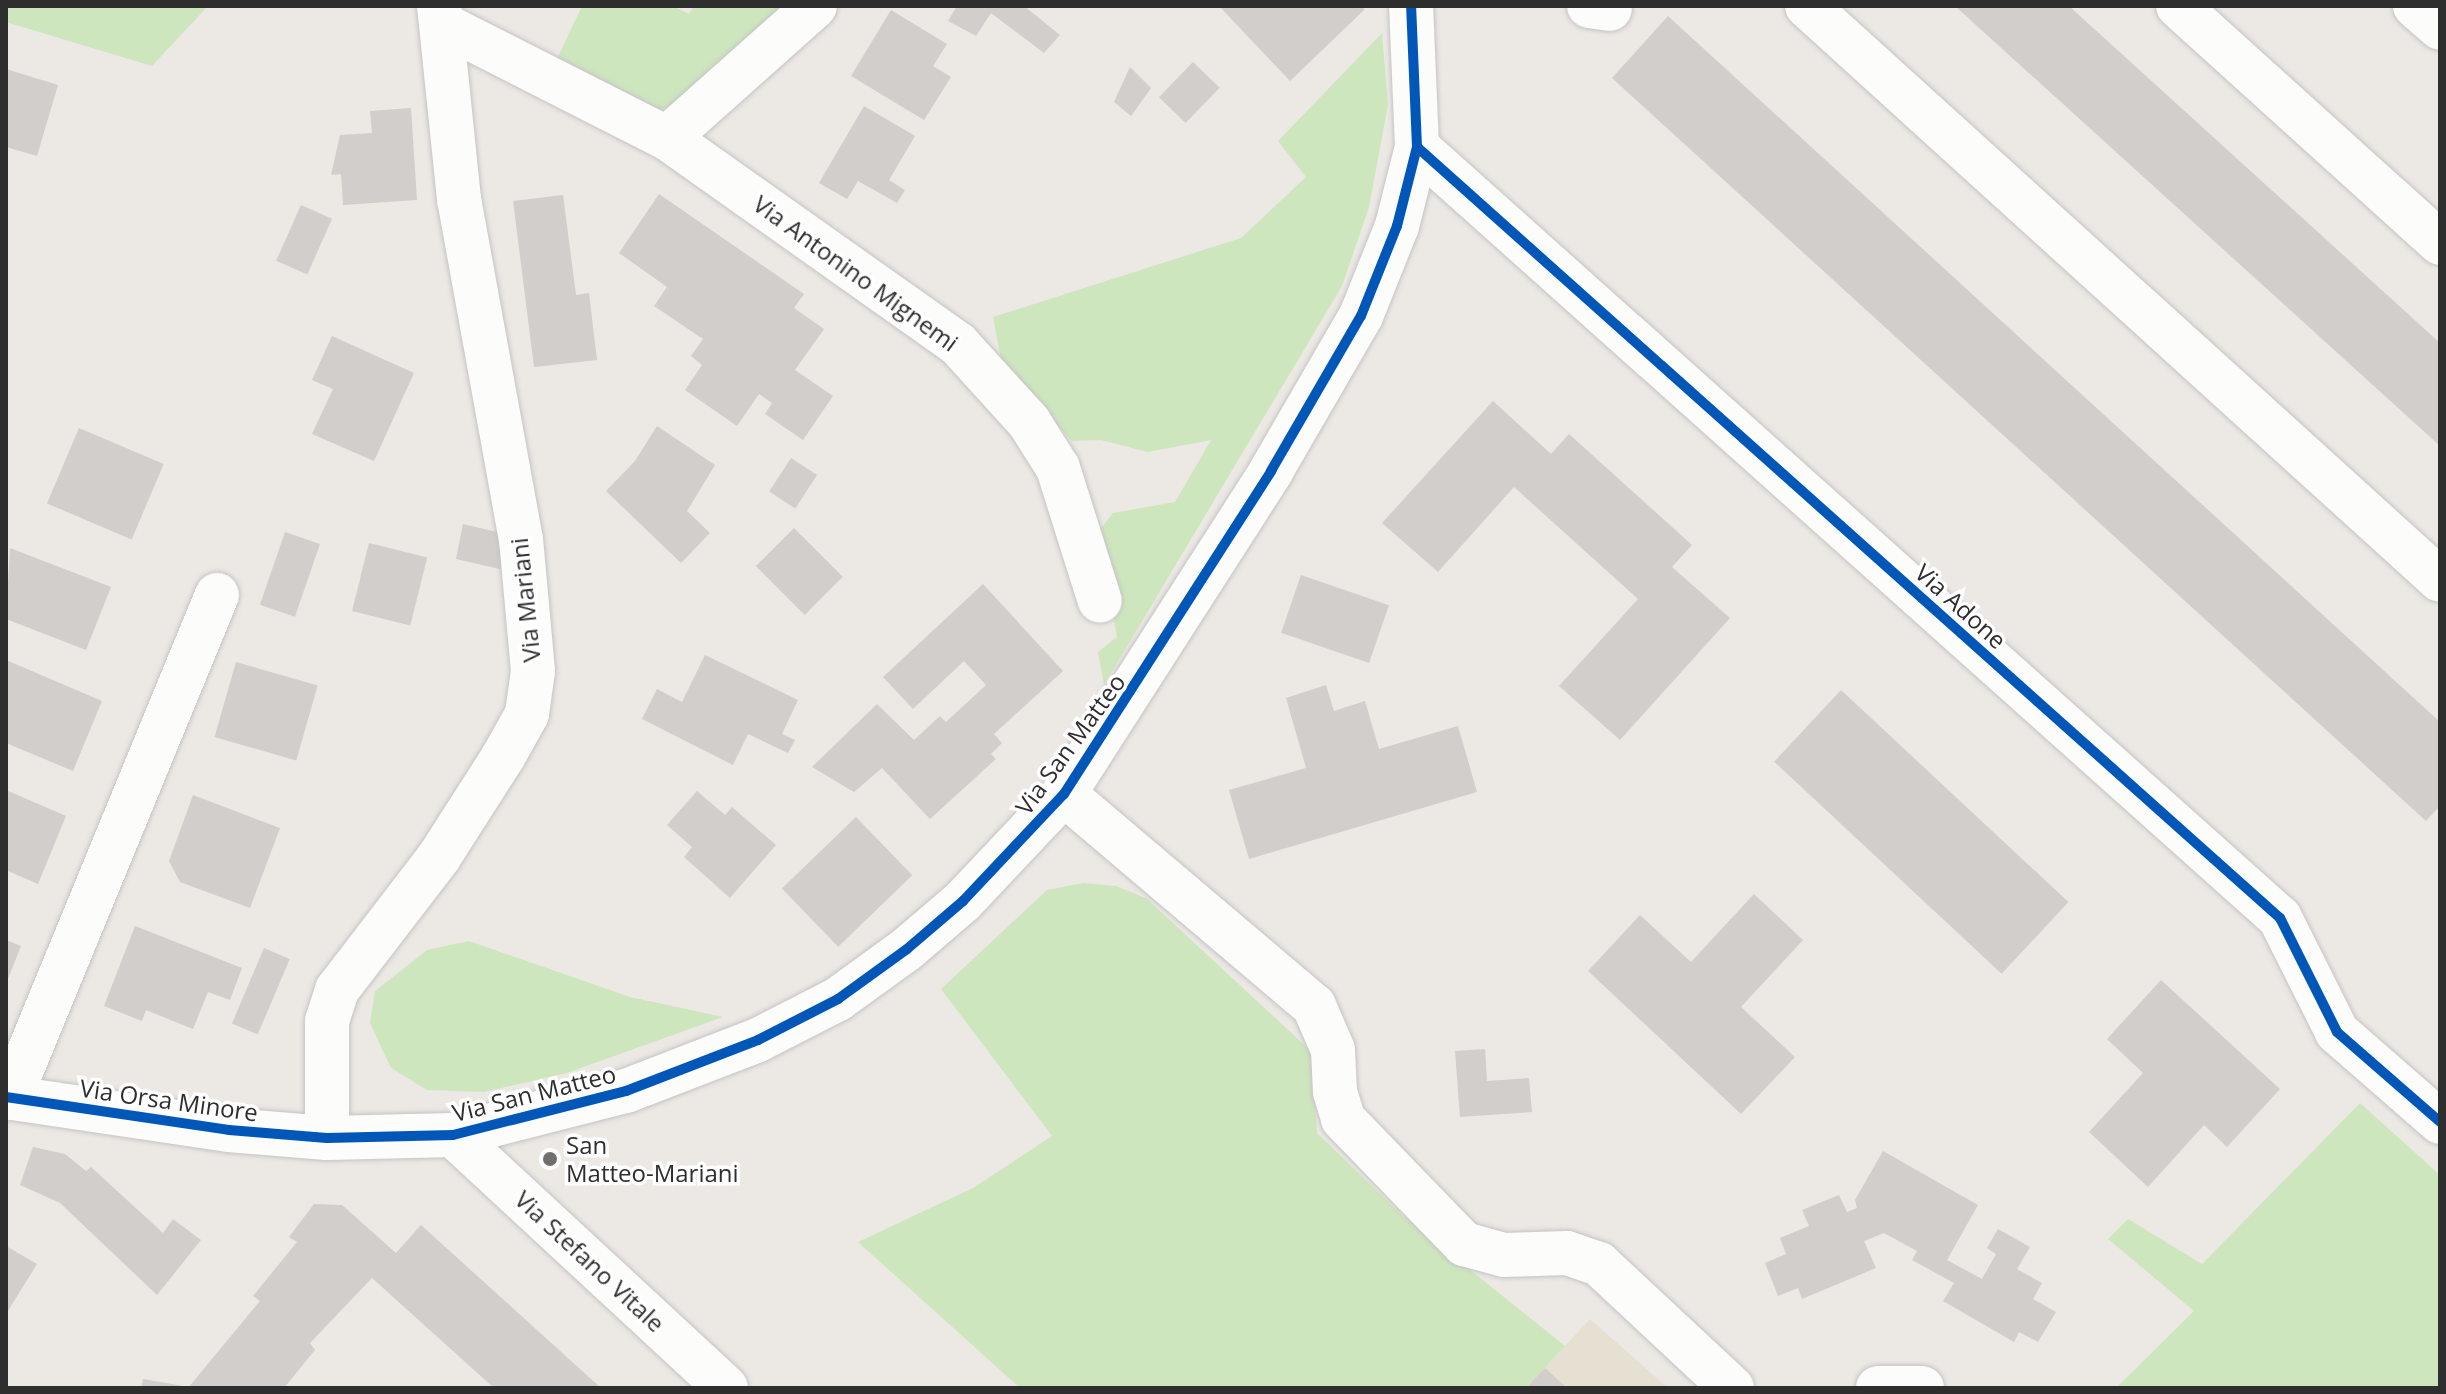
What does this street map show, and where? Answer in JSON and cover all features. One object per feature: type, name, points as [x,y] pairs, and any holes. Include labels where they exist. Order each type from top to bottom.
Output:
[{"type":"street","points":[[667,138],[815,6]]},
{"type":"street","name":"Via San Matteo","points":[[327,1138],[453,1135],[626,1091],[758,1040],[838,999],[963,901],[1064,794],[1271,471],[1361,316],[1397,226],[1417,147],[1411,6]]},
{"type":"street","points":[[1807,6],[2440,580]]},
{"type":"street","points":[[2178,6],[2440,243]]},
{"type":"street","points":[[2415,6],[2440,28]]},
{"type":"street","name":"Via Antonino Mignemi","points":[[440,15],[667,138],[958,344],[1029,422],[1058,468],[1100,601]]},
{"type":"street","name":"Via Mariani","points":[[327,1138],[327,1021],[337,990],[439,857],[503,757],[527,714],[533,671],[521,540],[459,199],[440,15]]},
{"type":"street","name":"Via Adone","points":[[1417,147],[2280,918],[2337,1032],[2440,1122]]},
{"type":"street","points":[[8,1098],[217,595]]},
{"type":"street","name":"Via San Matteo","points":[[1064,794],[1314,1006],[1333,1050],[1335,1092],[1343,1119],[1464,1244],[1504,1255],[1567,1253],[1599,1264],[1732,1388]]},
{"type":"street","name":"Via Orsa Minore","points":[[8,1098],[229,1130],[327,1138]]},
{"type":"street","name":"Via Stefano Vitale","points":[[453,1135],[726,1388]]},
{"type":"street","points":[[1878,1388],[1922,1388]]},
{"type":"shaded area","points":[[1590,1319],[1668,1388],[1526,1388]]},
{"type":"green space","points":[[6,6],[208,6],[152,66],[6,22]]},
{"type":"green space","points":[[582,6],[673,6],[689,14],[694,6],[789,6],[687,99],[656,111],[554,65]]},
{"type":"green space","points":[[1382,33],[1388,105],[1369,207],[1342,286],[1104,685],[1098,652],[1117,637],[1097,533],[1113,513],[1175,502],[1211,440],[1148,452],[1101,440],[1072,441],[1002,365],[993,317],[1241,238],[1306,177],[1278,141]]},
{"type":"green space","points":[[1083,883],[1116,886],[1146,898],[1312,1052],[1317,1133],[1403,1216],[1565,1346],[1526,1388],[1020,1388],[858,1242],[973,1188],[1052,1136],[941,989],[1047,890]]},
{"type":"green space","points":[[469,941],[630,997],[723,1017],[567,1073],[484,1092],[427,1090],[391,1068],[370,1023],[375,991],[427,950]]},
{"type":"green space","points":[[2360,1103],[2440,1175],[2440,1388],[2116,1388],[2194,1311],[2108,1239],[2128,1219],[2202,1264]]},
{"type":"building","points":[[957,6],[1024,6],[1060,35],[1044,53],[991,13],[976,36],[948,21]]},
{"type":"building","points":[[1219,6],[1364,6],[1364,10],[1290,81]]},
{"type":"building","points":[[1955,6],[2069,6],[2440,343],[2440,446]]},
{"type":"building","points":[[891,10],[947,44],[933,66],[951,77],[924,120],[851,76]]},
{"type":"building","points":[[1668,16],[2440,722],[2440,806],[2426,821],[1612,78]]},
{"type":"building","points":[[1193,62],[1220,88],[1186,123],[1159,97]]},
{"type":"building","points":[[1130,67],[1151,88],[1131,116],[1114,102]]},
{"type":"building","points":[[6,69],[58,85],[37,156],[6,147]]},
{"type":"building","points":[[864,106],[915,136],[889,180],[905,190],[897,203],[858,181],[847,199],[819,183]]},
{"type":"building","points":[[411,108],[417,200],[343,205],[341,174],[331,175],[340,135],[372,133],[370,111]]},
{"type":"building","points":[[659,194],[804,294],[794,308],[824,329],[795,370],[833,396],[803,440],[765,414],[772,403],[759,394],[737,426],[685,390],[702,365],[691,356],[703,339],[654,306],[667,287],[619,253]]},
{"type":"building","points":[[563,195],[576,295],[589,293],[597,360],[534,367],[513,201]]},
{"type":"building","points":[[301,205],[332,219],[307,275],[276,261]]},
{"type":"building","points":[[332,336],[414,373],[374,461],[312,434],[333,389],[312,380]]},
{"type":"building","points":[[1493,401],[1551,454],[1569,434],[1692,545],[1672,567],[1730,618],[1620,740],[1559,686],[1638,599],[1514,487],[1438,572],[1382,523]]},
{"type":"building","points":[[657,426],[715,465],[687,511],[710,533],[681,563],[606,491],[635,461]]},
{"type":"building","points":[[79,428],[164,464],[132,539],[47,503]]},
{"type":"building","points":[[791,458],[817,475],[795,508],[769,492]]},
{"type":"building","points":[[463,524],[501,533],[504,570],[456,559]]},
{"type":"building","points":[[794,528],[843,577],[805,615],[756,566]]},
{"type":"building","points":[[285,532],[320,544],[295,617],[260,605]]},
{"type":"building","points":[[369,543],[427,558],[410,625],[352,611]]},
{"type":"building","points":[[10,548],[111,587],[86,650],[6,619]]},
{"type":"building","points":[[1301,575],[1389,605],[1369,663],[1281,633]]},
{"type":"building","points":[[983,584],[1063,671],[994,734],[1002,743],[991,754],[996,759],[930,819],[882,768],[854,792],[812,767],[877,704],[914,740],[940,716],[946,722],[986,685],[964,661],[913,709],[883,677]]},
{"type":"building","points":[[705,655],[798,700],[782,734],[795,740],[788,753],[748,734],[733,765],[642,719],[657,689],[682,702]]},
{"type":"building","points":[[6,660],[102,701],[73,771],[6,743]]},
{"type":"building","points":[[236,662],[318,685],[296,760],[215,737]]},
{"type":"building","points":[[1326,685],[1334,711],[1365,701],[1379,749],[1458,726],[1477,792],[1249,859],[1229,790],[1306,768],[1286,698]]},
{"type":"building","points":[[1841,690],[2068,902],[2002,974],[1774,762]]},
{"type":"building","points":[[6,790],[66,816],[38,884],[6,870]]},
{"type":"building","points":[[697,791],[725,815],[732,807],[776,845],[730,898],[684,857],[692,847],[667,825]]},
{"type":"building","points":[[193,795],[280,828],[250,908],[180,882],[169,861]]},
{"type":"building","points":[[856,817],[912,875],[838,947],[782,889]]},
{"type":"building","points":[[1754,894],[1803,940],[1741,1007],[1795,1057],[1741,1114],[1588,971],[1640,915],[1691,962]]},
{"type":"building","points":[[135,926],[242,968],[230,1000],[208,992],[193,1029],[146,1010],[142,1021],[104,1006]]},
{"type":"building","points":[[6,940],[21,946],[6,984]]},
{"type":"building","points":[[264,948],[290,959],[258,1034],[232,1023]]},
{"type":"building","points":[[2161,980],[2280,1089],[2227,1147],[2204,1125],[2148,1187],[2089,1132],[2143,1073],[2107,1039]]},
{"type":"building","points":[[1485,1049],[1487,1081],[1529,1078],[1532,1112],[1460,1117],[1455,1051]]},
{"type":"building","points":[[33,1147],[65,1154],[86,1171],[91,1167],[163,1233],[173,1219],[201,1240],[157,1295],[60,1203],[20,1185]]},
{"type":"building","points":[[1883,1151],[1978,1205],[1947,1260],[1982,1279],[1996,1254],[1987,1248],[1998,1229],[2030,1247],[2017,1269],[2042,1283],[2033,1299],[2056,1312],[2038,1342],[2019,1332],[2014,1342],[1943,1301],[1954,1283],[1912,1260],[1917,1251],[1884,1233],[1864,1241],[1876,1268],[1802,1299],[1798,1288],[1778,1296],[1765,1263],[1786,1254],[1780,1238],[1809,1226],[1802,1210],[1839,1195],[1847,1212],[1857,1208],[1855,1200]]},
{"type":"building","points":[[314,1204],[342,1205],[396,1253],[421,1225],[601,1388],[494,1388],[372,1278],[310,1343],[315,1350],[284,1388],[188,1388],[260,1301],[253,1296],[297,1242],[289,1237]]},
{"type":"building","points":[[6,1246],[37,1264],[6,1314]]},
{"type":"building","points":[[1545,1368],[1567,1388],[1526,1388]]},
{"type":"building","points":[[143,1379],[183,1386],[183,1388],[141,1388]]},
{"type":"cycle path","points":[[6,1097],[229,1130],[327,1138],[453,1135],[626,1091],[758,1040],[838,999],[907,949],[963,901],[1064,794],[1271,471],[1361,316],[1397,226],[1417,147],[1411,6]]},
{"type":"cycle path","points":[[1417,147],[2280,918],[2337,1032],[2440,1122]]},
{"type":"place","name":"San Matteo-Mariani","points":[[550,1159]]}]
